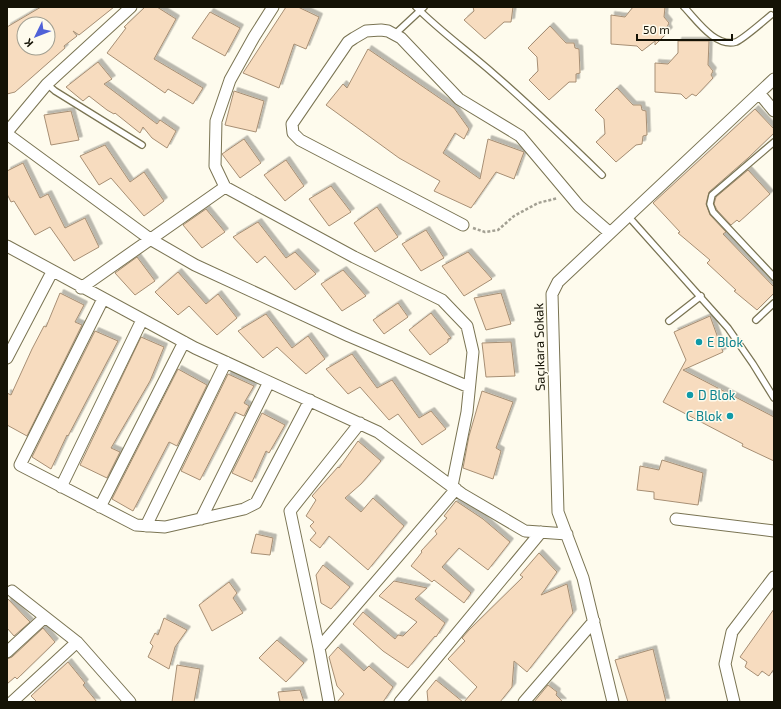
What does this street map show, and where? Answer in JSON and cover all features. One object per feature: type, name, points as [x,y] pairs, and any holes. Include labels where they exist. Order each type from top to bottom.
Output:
[{"type":"street","points":[[132,7],[47,84],[7,133],[150,239],[195,266],[349,336],[469,387]]},
{"type":"street","points":[[273,7],[230,80],[216,121],[215,166],[224,187],[354,257],[442,300],[467,326],[473,352],[467,412],[454,487],[319,648]]},
{"type":"street","points":[[463,225],[300,140],[293,133],[292,124],[348,42],[360,34],[374,30],[381,30],[395,34],[407,43],[459,99],[520,136],[579,206],[610,232]]},
{"type":"street","name":"Saçıkara Sokak","points":[[613,702],[583,578],[558,512],[552,294],[558,282],[774,79]]},
{"type":"street","points":[[759,93],[774,111]]},
{"type":"street","points":[[81,288],[224,187]]},
{"type":"street","points":[[7,246],[81,288],[184,342],[378,432],[454,487],[525,531],[567,534]]},
{"type":"street","points":[[7,358],[52,272]]},
{"type":"street","points":[[103,299],[20,465],[136,525],[165,527],[244,508],[256,503],[310,400]]},
{"type":"street","points":[[61,486],[142,320]]},
{"type":"street","points":[[100,507],[184,342]]},
{"type":"street","points":[[146,526],[226,362]]},
{"type":"street","points":[[201,519],[269,382]]},
{"type":"street","points":[[329,702],[290,511],[360,423]]},
{"type":"street","points":[[676,519],[774,531]]},
{"type":"street","points":[[400,702],[409,697],[541,532]]},
{"type":"street","points":[[734,702],[725,664],[732,632],[774,577]]},
{"type":"street","points":[[12,591],[77,642],[130,702]]},
{"type":"street","points":[[7,652],[45,617]]},
{"type":"street","points":[[524,702],[594,621]]},
{"type":"street","points":[[12,702],[77,642]]},
{"type":"lane","points":[[684,7],[713,36],[731,42],[737,42],[771,15]]},
{"type":"lane","points":[[395,34],[420,8],[435,26],[494,74],[553,126],[602,175]]},
{"type":"lane","points":[[47,84],[55,91],[142,145]]},
{"type":"lane","points":[[774,142],[712,195],[710,204],[713,212],[774,277]]},
{"type":"lane","points":[[628,216],[701,296],[741,346],[774,398]]},
{"type":"lane","points":[[669,321],[701,296]]},
{"type":"lane","points":[[756,320],[774,303]]},
{"type":"path","points":[[463,225],[485,232],[498,230],[514,216],[538,203],[570,195]]},
{"type":"building","points":[[41,7],[114,7],[79,35],[73,31],[77,36],[64,46],[65,48],[56,56],[56,16],[26,16]]},
{"type":"building","points":[[145,7],[157,7],[176,19],[154,59],[203,88],[193,104],[168,89],[165,93],[107,53],[126,28],[124,27]]},
{"type":"building","points":[[286,7],[298,7],[319,17],[306,49],[294,44],[279,88],[243,73]]},
{"type":"building","points":[[473,7],[513,7],[511,22],[504,22],[485,39],[464,20],[474,11]]},
{"type":"building","points":[[633,7],[665,7],[664,17],[669,23],[667,27],[669,31],[655,45],[655,41],[642,51],[637,46],[611,44],[611,15],[625,17]]},
{"type":"building","points":[[210,12],[240,28],[225,56],[192,38]]},
{"type":"building","points":[[16,22],[16,56],[56,56],[15,92],[7,94],[7,27]]},
{"type":"building","points":[[550,26],[566,43],[574,43],[575,48],[579,49],[580,73],[576,74],[576,82],[569,82],[549,100],[529,80],[538,71],[537,57],[528,48]]},
{"type":"building","points":[[678,41],[709,41],[708,65],[713,71],[711,75],[713,78],[696,96],[692,94],[686,99],[681,94],[655,92],[655,63],[668,64],[678,53]]},
{"type":"building","points":[[368,49],[454,108],[469,129],[464,139],[455,133],[443,153],[480,179],[488,139],[524,152],[514,179],[496,172],[471,208],[434,191],[440,181],[399,158],[326,105],[343,84],[347,88]]},
{"type":"building","points":[[98,62],[112,79],[104,84],[157,124],[160,120],[176,131],[167,148],[152,138],[143,127],[140,133],[115,113],[114,114],[107,110],[89,96],[83,101],[66,87]]},
{"type":"building","points":[[617,88],[633,105],[641,105],[642,110],[646,111],[647,135],[643,136],[642,144],[636,145],[616,162],[596,142],[605,134],[604,119],[595,110]]},
{"type":"building","points":[[234,91],[264,101],[256,132],[225,125]]},
{"type":"building","points":[[755,109],[774,129],[774,133],[709,192],[706,204],[710,215],[726,232],[723,234],[774,287],[774,293],[757,310],[734,291],[736,290],[707,263],[710,260],[678,233],[680,232],[653,203]]},
{"type":"building","points":[[71,111],[79,140],[51,145],[44,115]]},
{"type":"building","points":[[244,139],[261,163],[240,178],[222,154]]},
{"type":"building","points":[[105,145],[130,182],[144,172],[164,201],[144,216],[111,178],[99,185],[80,156]]},
{"type":"building","points":[[286,160],[304,186],[285,201],[264,175]]},
{"type":"building","points":[[23,163],[40,198],[48,194],[65,228],[85,218],[99,247],[74,261],[50,227],[35,235],[14,201],[11,202],[7,194],[7,171]]},
{"type":"building","points":[[748,170],[770,194],[739,222],[737,220],[731,225],[717,210],[714,204],[716,197]]},
{"type":"building","points":[[331,186],[351,212],[329,226],[309,199]]},
{"type":"building","points":[[377,207],[398,237],[375,252],[354,223]]},
{"type":"building","points":[[206,209],[225,232],[202,248],[183,225]]},
{"type":"building","points":[[258,222],[286,258],[295,252],[316,274],[295,290],[265,256],[257,263],[233,237]]},
{"type":"building","points":[[426,230],[444,258],[421,271],[402,244]]},
{"type":"building","points":[[468,252],[492,279],[464,296],[442,266]]},
{"type":"building","points":[[137,257],[155,281],[135,295],[115,273]]},
{"type":"building","points":[[343,270],[366,296],[342,311],[321,284]]},
{"type":"building","points":[[178,272],[206,304],[218,294],[237,318],[217,335],[189,306],[178,315],[155,292]]},
{"type":"building","points":[[60,293],[84,305],[75,322],[82,325],[27,436],[7,425],[7,393],[11,395],[32,349],[44,326],[46,327]]},
{"type":"building","points":[[501,293],[511,324],[486,330],[474,298]]},
{"type":"building","points":[[398,303],[408,317],[384,334],[373,320]]},
{"type":"building","points":[[431,313],[451,338],[448,339],[448,342],[430,355],[409,330]]},
{"type":"building","points":[[266,314],[292,348],[308,336],[325,359],[306,374],[277,347],[263,358],[238,331]]},
{"type":"building","points":[[710,316],[723,352],[683,370],[774,417],[774,461],[742,446],[743,444],[663,402],[686,360],[674,332]]},
{"type":"building","points":[[95,331],[118,341],[68,436],[67,435],[51,469],[32,457]]},
{"type":"building","points":[[141,337],[164,347],[150,381],[111,448],[120,452],[107,478],[80,465]]},
{"type":"building","points":[[511,342],[515,376],[486,377],[482,343]]},
{"type":"building","points":[[352,354],[377,388],[392,380],[419,418],[431,411],[446,429],[422,445],[398,414],[389,420],[360,387],[348,394],[326,369]]},
{"type":"building","points":[[178,369],[207,385],[177,446],[169,442],[133,511],[112,499]]},
{"type":"building","points":[[228,374],[254,386],[244,403],[249,406],[244,416],[235,412],[200,480],[181,471]]},
{"type":"building","points":[[482,391],[513,402],[496,448],[501,451],[493,479],[463,468],[469,436]]},
{"type":"building","points":[[262,413],[285,425],[269,453],[266,451],[252,482],[232,473]]},
{"type":"building","points":[[358,441],[381,461],[361,484],[345,498],[361,512],[373,498],[404,526],[368,570],[329,536],[320,548],[310,540],[316,533],[310,526],[314,522],[306,516],[316,500],[312,496],[338,467],[339,468]]},
{"type":"building","points":[[662,460],[703,473],[698,505],[654,499],[654,492],[637,490],[640,466],[659,470]]},
{"type":"building","points":[[456,501],[483,519],[510,542],[488,570],[459,548],[442,567],[471,593],[464,603],[434,580],[432,582],[411,566],[422,552],[421,551],[437,534],[435,531],[447,518],[444,516]]},
{"type":"building","points":[[256,534],[273,538],[270,555],[251,553]]},
{"type":"building","points":[[539,553],[557,572],[541,595],[567,584],[573,613],[527,672],[514,661],[512,687],[500,702],[464,702],[477,687],[448,659],[465,641],[462,638],[469,630],[523,577],[520,575]]},
{"type":"building","points":[[323,565],[350,587],[331,609],[321,603],[316,575]]},
{"type":"building","points":[[394,581],[427,588],[415,599],[445,623],[436,637],[435,636],[408,668],[383,651],[353,624],[363,612],[395,639],[398,635],[403,636],[417,622],[379,596]]},
{"type":"building","points":[[229,582],[237,593],[233,598],[243,613],[212,631],[199,605]]},
{"type":"building","points":[[7,598],[30,622],[14,636],[7,628]]},
{"type":"building","points":[[774,609],[774,669],[769,676],[762,671],[758,676],[745,667],[747,662],[740,657]]},
{"type":"building","points":[[164,618],[187,630],[175,647],[169,669],[148,657],[153,646],[150,643],[155,633],[158,635]]},
{"type":"building","points":[[43,628],[55,642],[17,679],[15,677],[7,684],[7,659],[12,657]]},
{"type":"building","points":[[277,640],[304,663],[286,682],[259,658]]},
{"type":"building","points":[[338,647],[364,671],[369,666],[393,687],[383,702],[337,702],[344,694],[337,686],[329,657]]},
{"type":"building","points":[[653,649],[666,702],[628,702],[615,660]]},
{"type":"building","points":[[68,662],[85,683],[83,685],[97,702],[37,702],[31,696]]},
{"type":"building","points":[[177,665],[200,669],[194,702],[172,702]]},
{"type":"building","points":[[436,680],[463,702],[428,702],[427,691]]},
{"type":"building","points":[[548,685],[557,692],[556,695],[563,702],[534,702]]},
{"type":"building","points":[[300,690],[304,702],[280,702],[278,692]]},
{"type":"place","name":"E Blok","points":[[699,342]]},
{"type":"place","name":"D Blok","points":[[690,395]]},
{"type":"place","name":"C Blok","points":[[730,416]]}]
